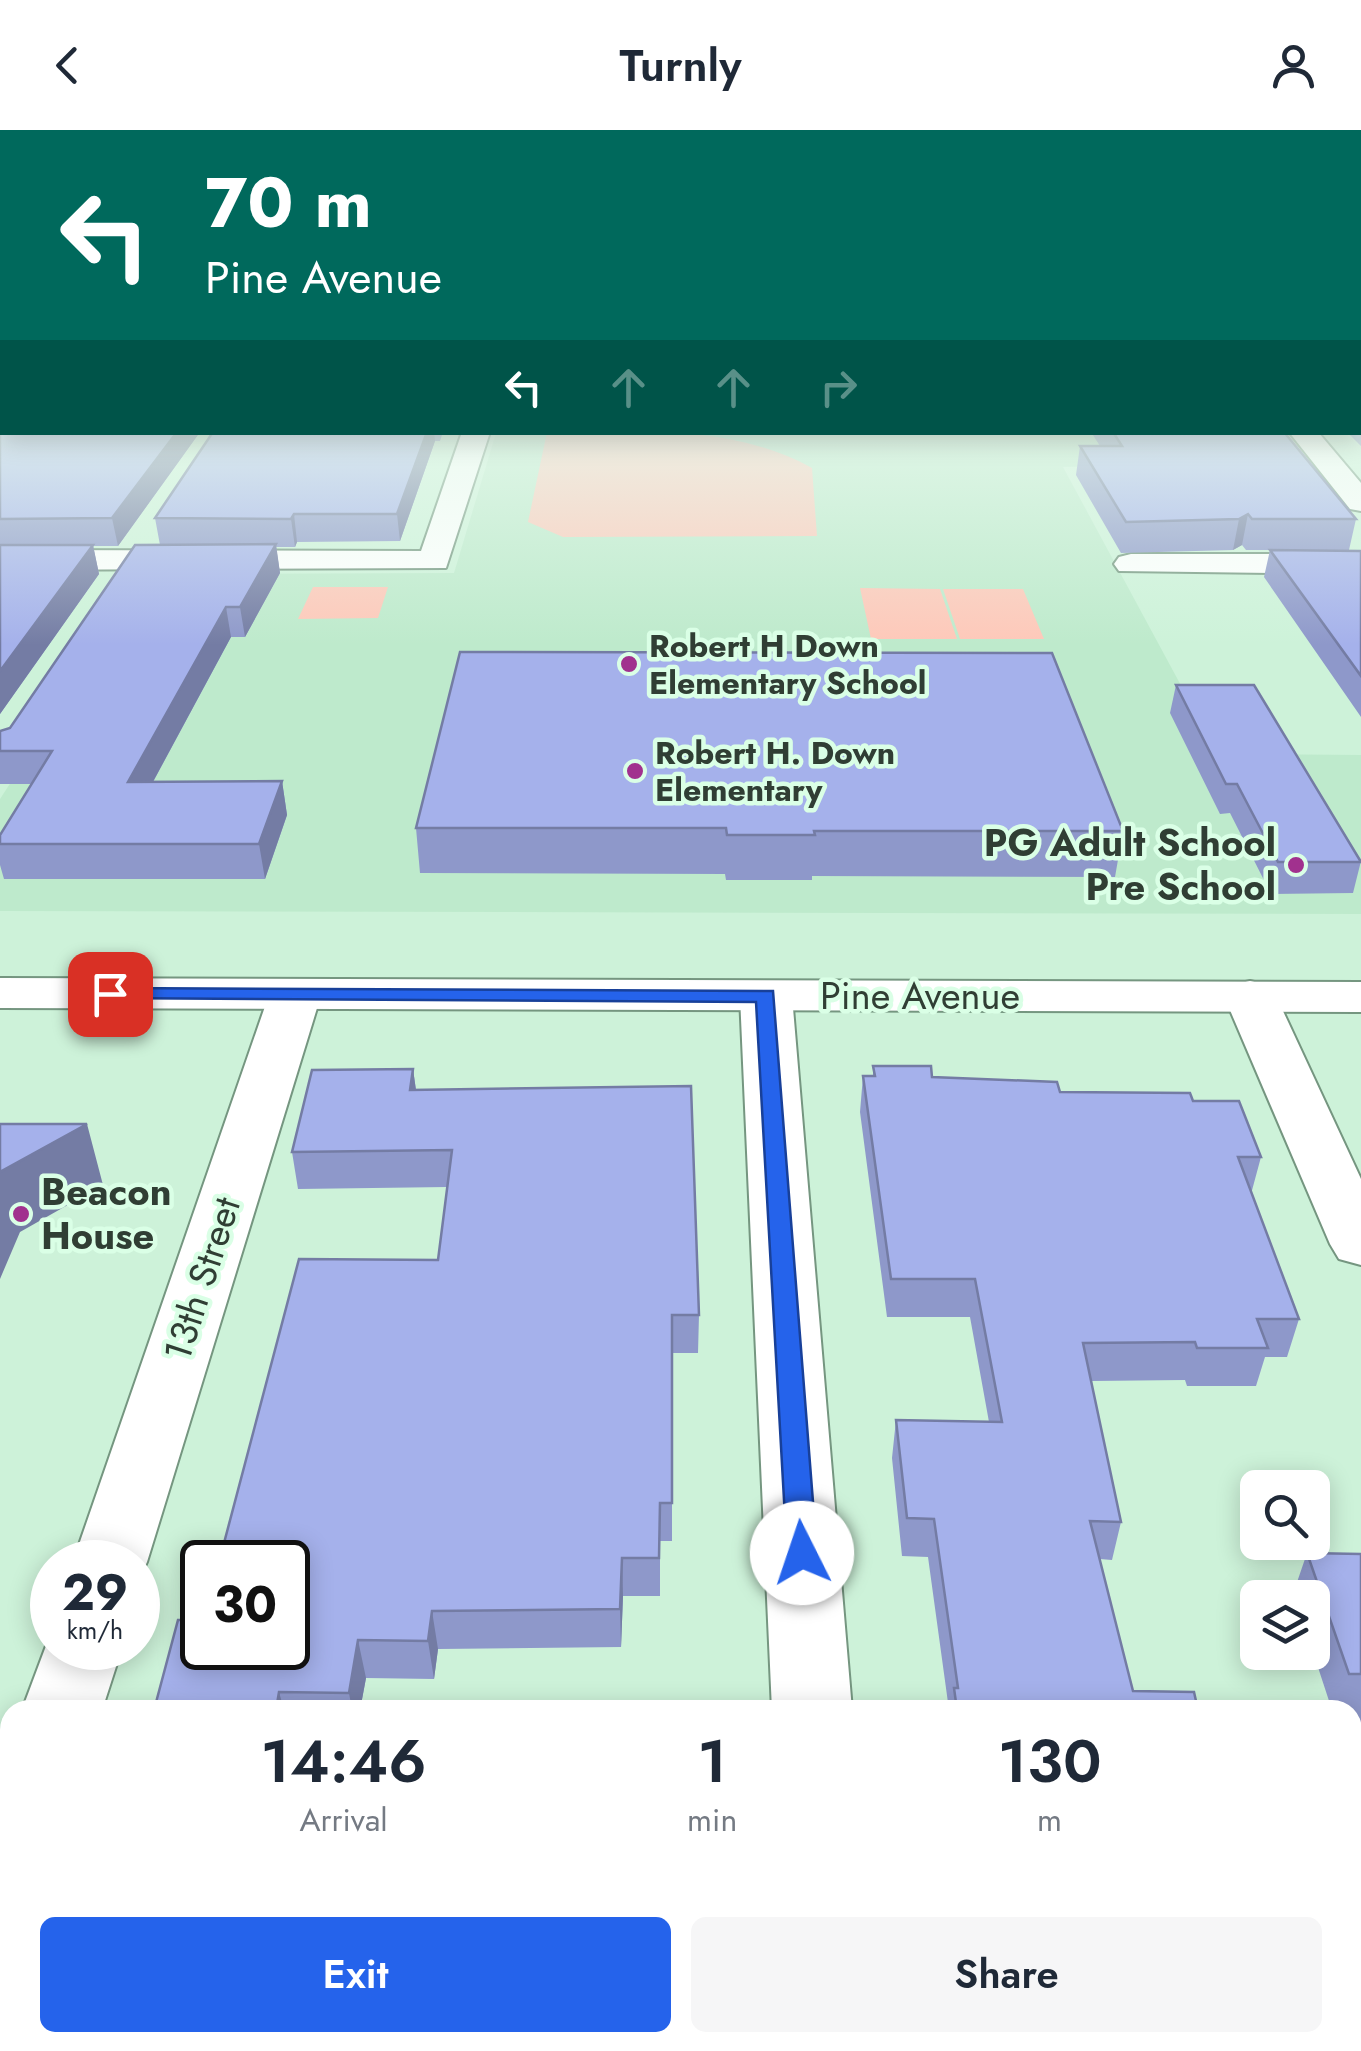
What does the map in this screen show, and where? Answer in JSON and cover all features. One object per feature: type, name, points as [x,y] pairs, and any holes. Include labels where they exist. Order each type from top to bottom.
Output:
[{"type":"street","points":[[0,560],[434,561],[465,466]]},
{"type":"street","points":[[1330,466],[1361,502]]},
{"type":"street","points":[[108,594],[152,529]]},
{"type":"street","points":[[1131,564],[1361,564]]},
{"type":"street","name":"Pine Avenue","points":[[0,994],[1361,997]]},
{"type":"street","name":"13th Street","points":[[117,1540],[295,995]]},
{"type":"street","points":[[766,996],[811,1700]]},
{"type":"street","points":[[1250,996],[1361,1244]]},
{"type":"street","points":[[65,1700],[76,1670]]},
{"type":"shaded area","name":"Robert H Down Elementary School","points":[[486,466],[1133,466],[1063,467],[1218,754],[1361,755],[1361,914],[0,911],[0,799],[147,574],[454,573]]},
{"type":"shaded area","points":[[540,466],[807,466],[812,468],[817,536],[563,537],[528,522]]},
{"type":"shaded area","points":[[313,587],[388,587],[378,618],[298,619]]},
{"type":"shaded area","points":[[860,588],[940,589],[957,639],[871,639]]},
{"type":"shaded area","points":[[943,589],[1023,589],[1044,639],[960,639]]},
{"type":"building","points":[[0,466],[152,466],[112,518],[0,519]]},
{"type":"building","points":[[190,466],[415,466],[397,514],[294,514],[291,519],[155,518]]},
{"type":"building","points":[[1092,466],[1312,466],[1356,519],[1252,519],[1248,514],[1239,519],[1126,522]]},
{"type":"building","points":[[276,544],[240,607],[226,607],[128,782],[282,781],[259,844],[0,844],[0,835],[52,751],[0,751],[0,731],[10,728],[135,545]]},
{"type":"building","points":[[0,545],[93,545],[0,671]]},
{"type":"building","points":[[1270,550],[1361,551],[1361,676]]},
{"type":"building","name":"Robert H. Down Elementary","points":[[460,652],[1052,653],[1123,831],[814,831],[815,835],[727,835],[726,828],[416,828]]},
{"type":"building","points":[[1176,685],[1254,685],[1361,862],[1278,862],[1237,784],[1226,784]]},
{"type":"building","points":[[873,1066],[931,1066],[932,1077],[1057,1082],[1060,1092],[1190,1093],[1193,1101],[1239,1101],[1261,1157],[1238,1157],[1299,1319],[1257,1319],[1268,1348],[1197,1348],[1195,1342],[1083,1343],[1121,1522],[1090,1521],[1133,1691],[1194,1692],[1196,1700],[956,1700],[954,1688],[958,1688],[934,1519],[907,1518],[896,1420],[1002,1422],[975,1279],[891,1279],[863,1076],[875,1076]]},
{"type":"building","points":[[413,1069],[410,1090],[691,1086],[699,1315],[672,1315],[672,1503],[660,1503],[659,1558],[622,1558],[620,1609],[432,1611],[428,1641],[358,1640],[349,1693],[279,1692],[278,1700],[157,1700],[178,1620],[180,1670],[310,1670],[310,1540],[225,1540],[299,1259],[438,1260],[452,1150],[292,1152],[312,1070]]},
{"type":"building","points":[[0,1124],[87,1124],[0,1172]]},
{"type":"building","points":[[1330,1553],[1361,1554],[1361,1674],[1349,1674],[1330,1619],[1330,1580],[1316,1580],[1309,1560],[1330,1560]]},
{"type":"place","name":"Robert H Down Elementary School","points":[[629,664]]},
{"type":"place","name":"Robert H. Down Elementary","points":[[635,771]]},
{"type":"place","name":"PG Adult School Pre School","points":[[1296,865]]},
{"type":"place","name":"Beacon House","points":[[21,1214]]},
{"type":"route","points":[[110,994],[766,996],[802,1553]]}]
